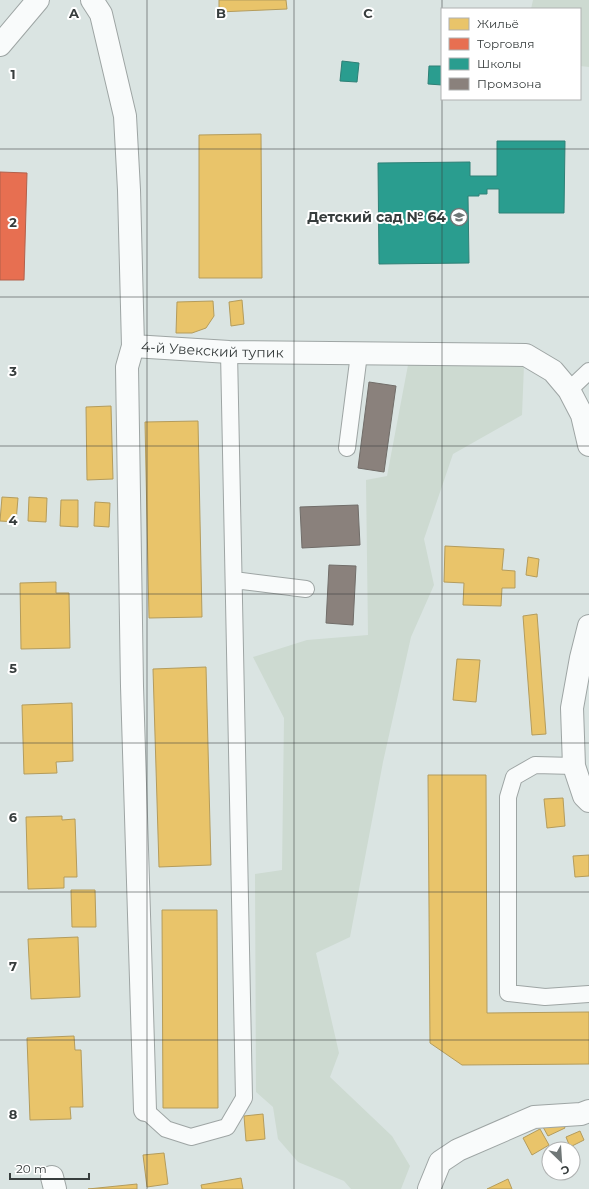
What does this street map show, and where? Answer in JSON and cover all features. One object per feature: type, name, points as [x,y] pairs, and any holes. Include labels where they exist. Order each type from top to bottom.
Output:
[{"type":"street","points":[[0,45],[38,0]]},
{"type":"street","name":"4-й Увекский тупик","points":[[92,0],[101,14],[125,116],[129,190],[133,346],[229,352],[526,355],[553,371],[569,390],[582,415],[589,445]]},
{"type":"street","points":[[133,346],[128,368],[132,678],[145,1110]]},
{"type":"street","points":[[589,626],[581,658],[572,708],[574,766],[584,796],[589,801]]},
{"type":"street","points":[[429,1189],[440,1162],[458,1150],[534,1117],[581,1114],[589,1111]]},
{"type":"lane","points":[[145,1110],[166,1129],[190,1136],[227,1127],[244,1098],[229,352]]},
{"type":"lane","points":[[347,448],[359,354]]},
{"type":"lane","points":[[569,390],[589,371]]},
{"type":"lane","points":[[234,580],[306,589]]},
{"type":"lane","points":[[574,766],[535,765],[514,778],[508,797],[508,993],[545,997],[589,994]]},
{"type":"shaded area","points":[[533,0],[589,0],[589,67],[581,66],[581,8],[531,8]]},
{"type":"shaded area","points":[[408,365],[524,365],[522,415],[453,454],[424,539],[434,585],[411,637],[383,762],[350,937],[316,953],[339,1053],[330,1077],[392,1136],[410,1166],[401,1189],[351,1189],[344,1181],[298,1162],[278,1139],[273,1107],[256,1092],[255,874],[282,870],[284,718],[253,657],[307,640],[368,635],[366,480],[387,476]]},
{"type":"building: Жильё","points":[[219,0],[286,0],[287,9],[219,12]]},
{"type":"building: Жильё","points":[[261,134],[262,278],[199,278],[199,135]]},
{"type":"building: Жильё","points":[[242,300],[244,324],[231,326],[229,302]]},
{"type":"building: Жильё","points":[[213,301],[214,316],[206,328],[192,333],[176,333],[177,302]]},
{"type":"building: Жильё","points":[[111,406],[113,479],[87,480],[86,407]]},
{"type":"building: Жильё","points":[[198,421],[202,617],[149,618],[145,422]]},
{"type":"building: Жильё","points":[[2,497],[18,498],[16,522],[0,521]]},
{"type":"building: Жильё","points":[[29,497],[47,498],[46,522],[28,521]]},
{"type":"building: Жильё","points":[[61,500],[78,500],[78,527],[60,526]]},
{"type":"building: Жильё","points":[[95,502],[110,503],[109,527],[94,526]]},
{"type":"building: Жильё","points":[[445,546],[504,549],[502,570],[515,571],[515,588],[502,588],[501,606],[463,605],[464,583],[444,582]]},
{"type":"building: Жильё","points":[[528,557],[539,559],[537,577],[526,575]]},
{"type":"building: Жильё","points":[[56,582],[56,593],[69,593],[70,648],[21,649],[20,583]]},
{"type":"building: Жильё","points":[[537,614],[546,734],[532,735],[523,616]]},
{"type":"building: Жильё","points":[[457,659],[480,660],[476,702],[453,700]]},
{"type":"building: Жильё","points":[[206,667],[211,865],[159,867],[153,669]]},
{"type":"building: Жильё","points":[[72,703],[73,761],[56,762],[57,773],[24,774],[22,705]]},
{"type":"building: Жильё","points":[[428,775],[486,775],[487,1013],[589,1012],[589,1064],[462,1065],[430,1043]]},
{"type":"building: Жильё","points":[[563,798],[565,826],[547,828],[544,799]]},
{"type":"building: Жильё","points":[[62,816],[62,820],[75,819],[77,877],[64,877],[64,888],[28,889],[26,817]]},
{"type":"building: Жильё","points":[[589,855],[589,876],[575,877],[573,856]]},
{"type":"building: Жильё","points":[[71,890],[95,890],[96,927],[72,927]]},
{"type":"building: Жильё","points":[[162,910],[217,910],[218,1108],[163,1108]]},
{"type":"building: Жильё","points":[[78,937],[80,997],[31,999],[28,939]]},
{"type":"building: Жильё","points":[[74,1036],[75,1050],[81,1050],[83,1107],[70,1107],[71,1119],[30,1120],[27,1038]]},
{"type":"building: Жильё","points":[[263,1114],[265,1139],[246,1141],[244,1116]]},
{"type":"building: Жильё","points":[[561,1119],[565,1128],[548,1136],[543,1127]]},
{"type":"building: Жильё","points":[[540,1129],[547,1141],[541,1141],[541,1150],[532,1155],[523,1138]]},
{"type":"building: Жильё","points":[[580,1131],[584,1140],[581,1142],[568,1141],[566,1137]]},
{"type":"building: Жильё","points":[[164,1153],[168,1184],[147,1187],[143,1155]]},
{"type":"building: Жильё","points":[[241,1178],[243,1189],[202,1189],[201,1185]]},
{"type":"building: Жильё","points":[[508,1179],[512,1189],[487,1189]]},
{"type":"building: Жильё","points":[[137,1184],[137,1189],[88,1189]]},
{"type":"building: Торговля","points":[[0,172],[27,173],[24,280],[0,280]]},
{"type":"building: Школы","points":[[342,61],[359,63],[357,82],[340,81]]},
{"type":"building: Школы","points":[[429,66],[441,66],[441,85],[428,84]]},
{"type":"building: Школы","points":[[497,141],[565,141],[564,213],[499,213],[499,189],[487,189],[487,194],[468,196],[469,263],[379,264],[378,163],[470,162],[470,176],[497,176]]},
{"type":"building: Промзона","points":[[369,382],[396,386],[384,472],[358,468]]},
{"type":"building: Промзона","points":[[358,505],[360,545],[302,548],[300,507]]},
{"type":"building: Промзона","points":[[329,565],[356,566],[353,625],[326,623]]},
{"type":"place","name":"Детский сад № 64","points":[[459,217]]}]
